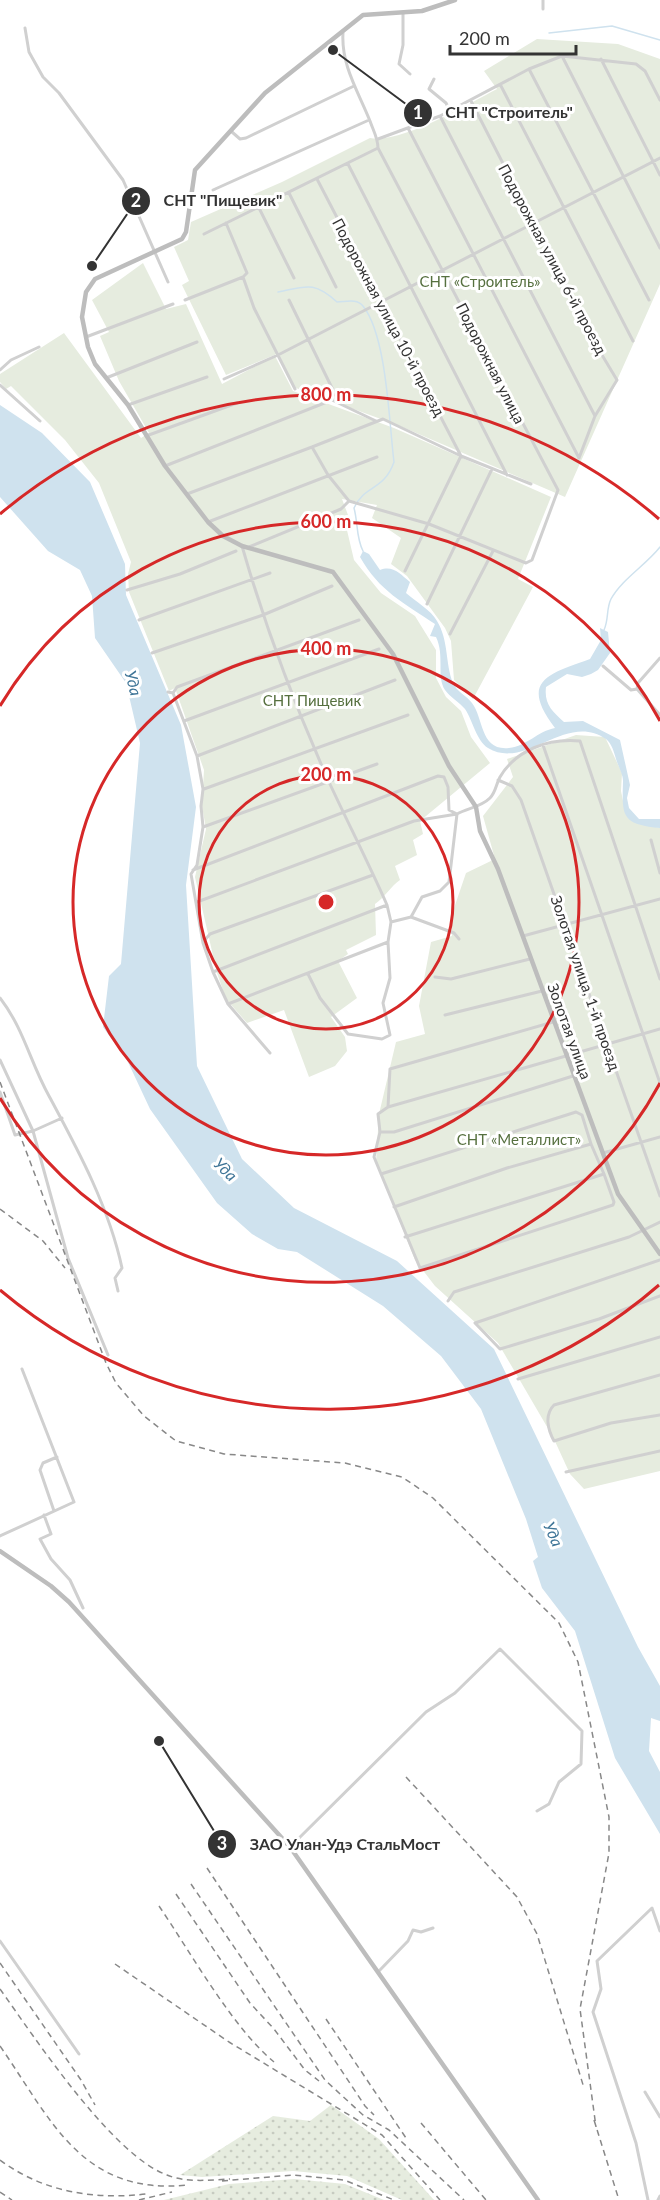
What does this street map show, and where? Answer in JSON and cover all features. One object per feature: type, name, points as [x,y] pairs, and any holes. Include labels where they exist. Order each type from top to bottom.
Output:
[{"type":"street","points":[[455,0],[422,11],[363,15],[265,93],[195,171],[186,232],[182,239],[106,273],[90,285],[86,292],[82,317],[85,338],[95,364],[128,405],[165,466],[208,522],[223,536],[245,547],[333,572],[393,654],[449,766],[476,807]]},
{"type":"street","points":[[543,0],[543,9]]},
{"type":"street","points":[[403,12],[403,45],[399,64],[410,74]]},
{"type":"street","points":[[25,28],[32,59],[123,180],[168,282]]},
{"type":"street","points":[[343,33],[342,52],[354,86],[378,139],[440,116],[501,86],[529,69],[562,56],[636,64],[645,71],[660,100]]},
{"type":"street","points":[[562,56],[660,248]]},
{"type":"street","points":[[601,59],[660,175]]},
{"type":"street","points":[[529,69],[649,300]]},
{"type":"street","points":[[434,79],[429,89],[446,103],[450,111]]},
{"type":"street","points":[[232,132],[240,139],[246,138],[354,86]]},
{"type":"street","points":[[501,86],[633,341]]},
{"type":"street","name":"Подорожная улица 6-й проезд","points":[[471,101],[596,345],[617,380],[595,416]]},
{"type":"street","points":[[408,128],[579,458],[595,416],[440,116]]},
{"type":"street","points":[[213,190],[369,120]]},
{"type":"street","name":"Подорожная улица","points":[[378,139],[378,148],[558,490],[532,560],[526,563],[493,551]]},
{"type":"street","points":[[204,234],[289,194],[378,148]]},
{"type":"street","points":[[224,379],[278,355],[660,158]]},
{"type":"street","points":[[348,164],[412,285],[507,475]]},
{"type":"street","name":"Подорожная улица 10-й проезд","points":[[317,179],[461,456]]},
{"type":"street","points":[[289,194],[336,287]]},
{"type":"street","points":[[259,208],[294,278]]},
{"type":"street","points":[[185,300],[243,277],[247,273],[226,223]]},
{"type":"street","points":[[243,277],[254,308],[295,389]]},
{"type":"street","points":[[165,466],[333,400],[336,396],[289,300]]},
{"type":"street","points":[[85,338],[173,304]]},
{"type":"street","points":[[106,378],[197,342]]},
{"type":"street","points":[[0,370],[11,360],[39,347]]},
{"type":"street","points":[[128,405],[207,377]]},
{"type":"street","points":[[0,385],[39,421]]},
{"type":"street","points":[[333,400],[377,421]]},
{"type":"street","points":[[147,436],[237,403]]},
{"type":"street","points":[[187,494],[383,419],[461,456],[531,484]]},
{"type":"street","points":[[312,447],[328,475],[349,501],[429,524],[493,551],[450,634]]},
{"type":"street","points":[[405,571],[461,456]]},
{"type":"street","points":[[208,522],[377,457]]},
{"type":"street","points":[[427,604],[492,468]]},
{"type":"street","points":[[245,547],[341,509],[349,501]]},
{"type":"street","points":[[245,547],[263,615],[289,684],[329,782],[387,905],[391,922],[388,942],[390,978],[383,1003],[384,1014],[392,1032],[390,1035],[382,1040],[348,1034],[320,998],[308,974]]},
{"type":"street","points":[[127,590],[180,574],[236,551]]},
{"type":"street","points":[[139,620],[270,573]]},
{"type":"street","points":[[152,653],[263,615],[332,586]]},
{"type":"street","points":[[173,693],[177,687],[359,620]]},
{"type":"street","points":[[183,722],[379,649]]},
{"type":"street","points":[[637,689],[638,683],[660,658]]},
{"type":"street","points":[[603,666],[632,690],[637,689]]},
{"type":"street","points":[[197,756],[395,680]]},
{"type":"street","points":[[637,689],[660,715]]},
{"type":"street","points":[[168,692],[173,693]]},
{"type":"street","points":[[173,693],[197,756],[203,789],[201,806],[203,827],[197,865],[193,870],[192,880],[203,943],[228,1004],[270,1053]]},
{"type":"street","points":[[203,789],[408,715]]},
{"type":"street","points":[[197,902],[414,821],[476,807],[495,793],[498,780],[513,759],[543,744],[562,739],[579,741],[633,906],[660,979]]},
{"type":"street","points":[[543,744],[660,1083]]},
{"type":"street","points":[[203,827],[377,764]]},
{"type":"street","points":[[193,870],[441,776],[448,787],[449,810],[457,813]]},
{"type":"street","name":"Золотая улица, 1-й проезд","points":[[498,780],[512,786],[521,800],[660,1196]]},
{"type":"street","name":"Золотая улица","points":[[476,807],[480,831],[498,869],[618,1194],[660,1254]]},
{"type":"street","points":[[411,917],[422,897],[440,891],[449,882],[457,813]]},
{"type":"street","points":[[651,840],[660,873]]},
{"type":"street","points":[[203,943],[210,934],[374,875]]},
{"type":"street","points":[[522,937],[660,898]]},
{"type":"street","points":[[213,972],[387,905]]},
{"type":"street","points":[[391,922],[411,917],[454,933],[459,939]]},
{"type":"street","points":[[228,1004],[388,942]]},
{"type":"street","points":[[435,977],[451,979],[530,959]]},
{"type":"street","points":[[445,1015],[542,991]]},
{"type":"street","points":[[0,998],[26,1039],[48,1095],[62,1118],[107,1219],[121,1263],[121,1271],[115,1278],[118,1291]]},
{"type":"street","points":[[388,1107],[390,1070],[554,1022]]},
{"type":"street","points":[[381,1174],[576,1112],[582,1115],[591,1145],[614,1202],[612,1206],[420,1268],[405,1236],[374,1157],[380,1132],[378,1114],[388,1107],[660,1029]]},
{"type":"street","points":[[0,1060],[33,1131],[68,1258],[108,1355]]},
{"type":"street","points":[[380,1132],[394,1132],[573,1076]]},
{"type":"street","points":[[0,1092],[13,1133],[20,1135],[62,1118]]},
{"type":"street","points":[[602,1154],[660,1137]]},
{"type":"street","points":[[394,1208],[488,1174],[598,1144]]},
{"type":"street","points":[[405,1236],[604,1174]]},
{"type":"street","points":[[448,1301],[454,1292],[629,1237],[660,1222]]},
{"type":"street","points":[[660,1260],[475,1323],[500,1349],[599,1319],[660,1296]]},
{"type":"street","points":[[518,1379],[660,1337]]},
{"type":"street","points":[[0,1536],[74,1502],[21,1369]]},
{"type":"street","points":[[660,1375],[554,1405],[550,1409],[547,1427],[554,1441],[611,1423],[660,1415]]},
{"type":"street","points":[[566,1472],[660,1451]]},
{"type":"street","points":[[54,1511],[40,1470],[43,1463],[57,1456]]},
{"type":"street","points":[[44,1515],[51,1534],[40,1539],[51,1559],[70,1580],[83,1608]]},
{"type":"street","points":[[0,1551],[51,1586],[69,1602],[290,1847],[538,2200]]},
{"type":"street","points":[[290,1847],[426,1712],[455,1693],[500,1649],[582,1731],[581,1764],[559,1782],[549,1804],[537,1811]]},
{"type":"street","points":[[648,2200],[636,2143],[593,2012],[601,1989],[597,1961],[652,1908],[660,1931]]},
{"type":"street","points":[[379,1971],[408,1941],[413,1930],[421,1932],[433,1928]]},
{"type":"street","points":[[0,1941],[79,2054]]},
{"type":"street","points":[[645,2092],[660,2117]]},
{"type":"green space","name":"СНТ «Строитель»","points":[[537,39],[618,44],[660,59],[660,284],[565,497],[400,426],[296,388],[277,354],[226,375],[182,285],[189,281],[174,247],[188,240],[191,222],[282,182],[370,138],[399,135],[416,129],[497,89],[484,71]]},
{"type":"green space","name":"СНТ Пищевик","points":[[143,263],[166,309],[186,304],[222,384],[275,356],[293,391],[394,428],[551,497],[518,579],[533,587],[473,699],[454,680],[451,641],[445,628],[407,576],[391,564],[401,538],[372,518],[377,505],[342,499],[351,523],[346,526],[354,560],[381,593],[415,616],[436,650],[436,678],[446,697],[461,711],[471,737],[490,763],[420,821],[423,834],[413,840],[417,855],[395,866],[400,880],[375,904],[376,935],[346,950],[348,954],[338,961],[357,998],[331,1017],[345,1037],[347,1051],[335,1066],[309,1077],[284,1010],[247,1023],[226,999],[217,973],[195,877],[206,829],[202,806],[204,770],[175,688],[169,691],[129,592],[128,574],[131,562],[99,483],[65,440],[11,386],[6,389],[0,382],[0,374],[64,333],[141,438],[149,433],[119,381],[100,336],[109,332],[92,300]]},
{"type":"green space","name":"СНТ «Металлист»","points":[[576,735],[605,737],[622,773],[621,791],[625,811],[647,825],[660,828],[660,1471],[584,1489],[570,1474],[553,1437],[498,1343],[435,1286],[415,1260],[376,1162],[379,1114],[396,1042],[425,1034],[419,1006],[431,942],[452,936],[451,917],[466,873],[495,859],[483,816],[513,777],[507,759]]},
{"type":"green space","points":[[331,2105],[379,2139],[434,2200],[402,2200],[347,2176],[293,2171],[202,2177],[180,2175],[273,2116],[310,2121]]},
{"type":"green space","points":[[294,2179],[345,2184],[384,2200],[164,2200],[229,2184]]},
{"type":"water","name":"Уда","points":[[0,405],[42,433],[90,482],[125,564],[126,595],[181,725],[196,807],[186,885],[197,1066],[242,1159],[294,1208],[397,1261],[494,1349],[638,1647],[660,1686],[660,1721],[651,1718],[649,1751],[660,1772],[660,1834],[615,1758],[575,1631],[542,1588],[533,1561],[538,1557],[526,1519],[481,1409],[441,1356],[383,1306],[297,1252],[278,1249],[252,1234],[217,1203],[150,1109],[127,1060],[103,1027],[109,976],[121,964],[140,743],[126,683],[95,638],[92,596],[80,570],[48,551],[0,497]]},
{"type":"water","points":[[363,551],[369,554],[380,570],[393,569],[410,582],[406,593],[427,609],[441,629],[453,683],[472,703],[488,739],[500,748],[515,747],[555,728],[539,700],[539,689],[551,675],[590,659],[601,640],[600,628],[608,632],[610,653],[598,670],[582,677],[567,674],[546,687],[546,698],[553,711],[564,722],[583,721],[620,740],[630,785],[627,798],[629,808],[639,819],[660,819],[660,828],[638,824],[626,816],[622,776],[610,743],[606,739],[591,732],[576,732],[517,752],[502,753],[484,745],[465,709],[447,693],[442,684],[439,644],[436,637],[430,636],[435,624],[403,603],[375,579],[360,557]]},
{"type":"waterway","points":[[549,33],[612,26],[660,40]]},
{"type":"waterway","points":[[278,292],[310,287],[322,291],[337,302],[358,302],[371,320],[377,338],[386,381],[394,462],[385,478],[363,495],[354,508],[359,541],[363,551]]},
{"type":"waterway","points":[[604,630],[611,599],[660,547]]},
{"type":"railway","points":[[0,1082],[106,1363],[116,1383],[144,1416],[176,1441],[224,1454],[345,1463],[402,1477],[433,1498],[559,1623],[578,1662],[609,1817],[609,1853],[580,2009],[596,2127]]},
{"type":"railway","points":[[0,1209],[43,1241],[65,1268]]},
{"type":"railway","points":[[406,1777],[517,1897],[537,1934],[584,2088]]},
{"type":"railway","points":[[207,1868],[365,2106],[374,2115]]},
{"type":"railway","points":[[191,1884],[325,2080],[363,2115],[389,2130],[464,2200]]},
{"type":"railway","points":[[176,1894],[250,2003],[274,2029],[305,2070],[319,2081]]},
{"type":"railway","points":[[159,1906],[228,2010],[258,2047],[274,2062]]},
{"type":"railway","points":[[0,1963],[81,2080],[95,2105]]},
{"type":"railway","points":[[115,1964],[229,2042],[382,2135],[440,2200]]},
{"type":"railway","points":[[0,1989],[76,2093],[99,2120],[145,2163],[174,2178],[230,2179]]},
{"type":"railway","points":[[326,2019],[408,2141]]},
{"type":"railway","points":[[0,2046],[54,2126],[74,2148],[96,2166],[121,2178],[152,2185],[188,2185]]},
{"type":"railway","points":[[594,2120],[619,2200]]},
{"type":"railway","points":[[421,2123],[486,2200]]},
{"type":"railway","points":[[0,2160],[34,2180],[70,2191],[107,2196],[146,2194]]},
{"type":"railway","points":[[222,2181],[293,2175],[344,2180],[394,2200]]},
{"type":"railway","points":[[0,2192],[12,2200]]},
{"type":"railway","points":[[139,2200],[172,2192]]},
{"type":"place","name":"СНТ \"Строитель\"","points":[[333,50]]},
{"type":"place","name":"СНТ \"Пищевик\"","points":[[92,266]]},
{"type":"place","name":"ЗАО Улан-Удэ СтальМост","points":[[159,1741]]}]
